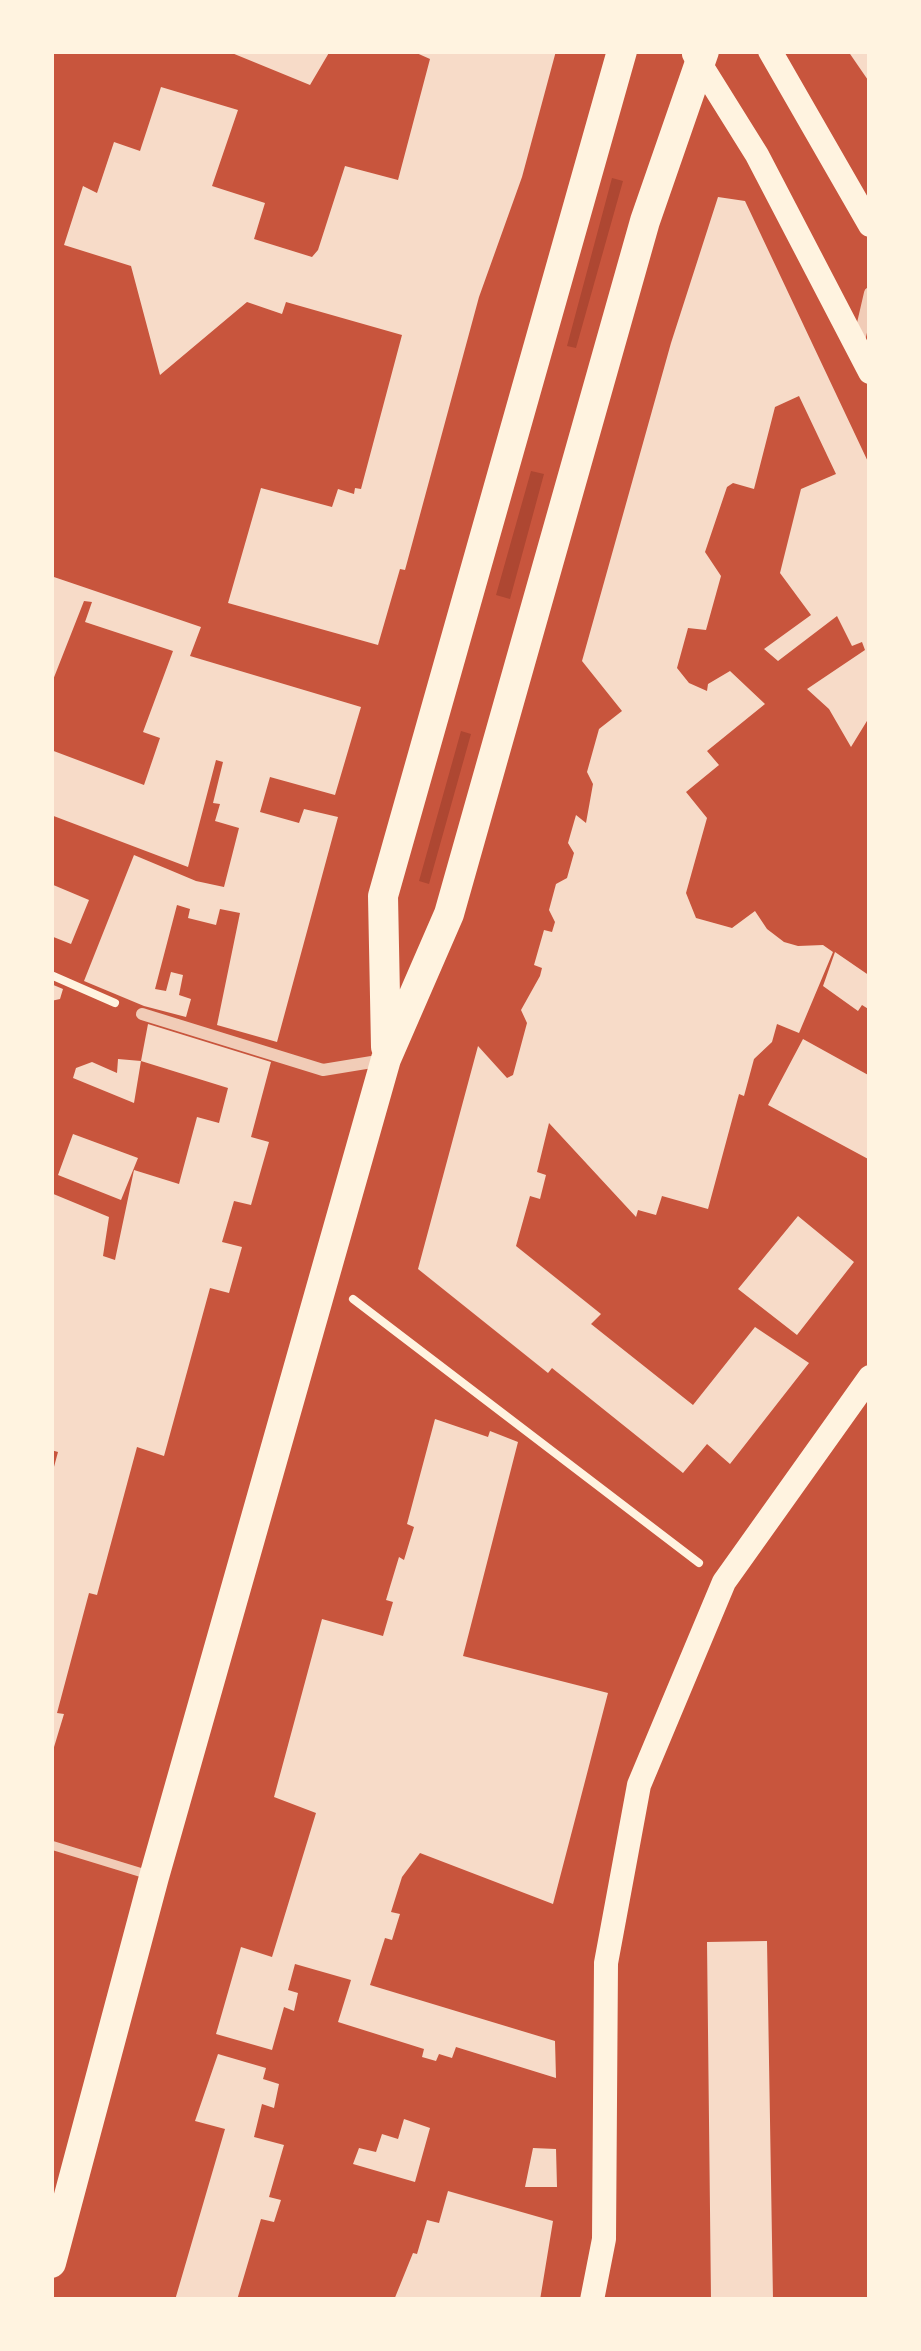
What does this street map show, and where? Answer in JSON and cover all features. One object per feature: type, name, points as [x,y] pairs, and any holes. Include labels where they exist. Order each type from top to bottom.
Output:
[{"type":"main road","points":[[386,1059],[383,896],[622,51]]},
{"type":"main road","points":[[770,51],[870,225]]},
{"type":"main road","points":[[51,2263],[154,1877],[386,1059],[448,914],[645,221],[698,55]]},
{"type":"main road","points":[[698,55],[758,155],[870,372]]},
{"type":"main road","points":[[592,2300],[604,2240],[606,1963],[639,1785],[724,1582],[870,1377]]},
{"type":"street","points":[[857,345],[870,293]]},
{"type":"street","points":[[142,1014],[323,1070],[386,1059]]},
{"type":"lane","points":[[51,1845],[154,1877]]},
{"type":"path","points":[[51,975],[142,1014]]},
{"type":"path","points":[[326,1279],[724,1582]]},
{"type":"shaded area","points":[[612,178],[623,181],[576,348],[567,346]]},
{"type":"shaded area","points":[[531,471],[544,474],[510,599],[496,595]]},
{"type":"shaded area","points":[[461,731],[471,734],[429,884],[419,881]]},
{"type":"building","points":[[227,51],[330,51],[310,85]]},
{"type":"building","points":[[412,51],[556,51],[522,177],[479,297],[405,570],[400,569],[378,645],[228,603],[261,488],[332,507],[338,489],[354,494],[355,488],[361,489],[402,335],[286,302],[282,314],[247,302],[160,375],[131,266],[64,245],[83,186],[97,193],[114,142],[140,151],[161,87],[238,110],[212,186],[265,203],[254,239],[312,257],[345,166],[398,180],[430,59]]},
{"type":"building","points":[[848,51],[870,51],[870,83]]},
{"type":"building","points":[[718,197],[745,201],[870,466],[870,716],[851,747],[829,709],[807,689],[865,650],[862,642],[852,646],[837,616],[778,661],[764,649],[811,615],[780,573],[801,489],[836,474],[799,396],[775,407],[754,489],[733,483],[727,487],[705,552],[721,576],[706,630],[688,628],[677,668],[689,683],[707,691],[708,684],[730,671],[765,704],[707,751],[719,765],[686,792],[707,818],[686,893],[696,918],[732,928],[755,911],[784,942],[823,945],[833,952],[799,1033],[777,1024],[772,1042],[754,1059],[744,1096],[739,1094],[708,1209],[662,1196],[656,1215],[638,1210],[636,1217],[549,1123],[537,1172],[546,1175],[540,1199],[530,1196],[516,1246],[601,1314],[591,1324],[693,1405],[755,1327],[809,1363],[730,1464],[707,1444],[683,1473],[418,1269],[478,1046],[507,1078],[513,1075],[527,1023],[521,1010],[540,976],[542,968],[534,965],[544,930],[552,932],[555,922],[549,910],[556,884],[567,878],[574,853],[568,843],[576,815],[586,823],[593,784],[587,772],[599,729],[622,711],[582,661],[671,343]]},
{"type":"building","points":[[51,576],[201,627],[190,656],[361,707],[335,795],[270,777],[260,812],[299,823],[304,809],[338,817],[277,1042],[217,1025],[240,913],[220,909],[216,925],[188,918],[190,909],[177,905],[155,989],[166,991],[171,972],[183,975],[179,995],[191,999],[186,1017],[144,1006],[84,981],[134,855],[196,881],[224,887],[239,828],[215,821],[220,804],[213,803],[223,762],[216,760],[188,867],[51,815],[51,750],[144,785],[160,738],[143,732],[173,651],[85,622],[92,602],[84,601],[51,685]]},
{"type":"building","points":[[51,884],[89,900],[71,944],[51,936]]},
{"type":"building","points":[[835,952],[870,976],[870,1010],[862,1005],[858,1011],[823,986]]},
{"type":"building","points":[[51,984],[63,989],[60,999],[51,1001]]},
{"type":"building","points":[[148,1024],[271,1062],[251,1137],[269,1142],[251,1205],[234,1201],[222,1242],[242,1247],[229,1293],[210,1288],[164,1456],[137,1447],[97,1595],[89,1593],[57,1713],[64,1714],[51,1757],[51,1478],[58,1452],[51,1450],[51,1193],[109,1217],[103,1256],[115,1260],[134,1170],[179,1184],[197,1117],[219,1123],[228,1088],[141,1061]]},
{"type":"building","points":[[803,1039],[870,1076],[870,1160],[768,1105]]},
{"type":"building","points":[[118,1059],[141,1061],[134,1103],[73,1078],[76,1068],[92,1062],[117,1073]]},
{"type":"building","points":[[73,1134],[138,1158],[121,1200],[58,1175]]},
{"type":"building","points":[[798,1216],[854,1262],[797,1335],[738,1289]]},
{"type":"building","points":[[435,1419],[518,1442],[463,1656],[608,1693],[553,1904],[420,1853],[402,1877],[391,1912],[400,1914],[392,1940],[385,1938],[370,1985],[555,2041],[556,2078],[456,2047],[452,2058],[439,2054],[436,2061],[422,2057],[424,2049],[338,2022],[351,1980],[295,1964],[288,1990],[298,1993],[294,2011],[284,2007],[272,2050],[216,2034],[241,1947],[272,1957],[316,1813],[274,1797],[322,1619],[383,1636],[393,1602],[386,1600],[414,1527],[407,1524]]},
{"type":"building","points":[[767,1941],[773,2300],[711,2300],[707,1942]]},
{"type":"building","points":[[218,2054],[266,2068],[263,2079],[279,2084],[274,2108],[262,2104],[254,2137],[284,2145],[269,2197],[281,2200],[274,2222],[261,2219],[237,2300],[175,2300],[225,2129],[195,2121]]},
{"type":"building","points":[[404,2119],[430,2128],[415,2182],[353,2164],[359,2148],[376,2152],[382,2134],[398,2139]]},
{"type":"building","points":[[533,2148],[556,2149],[557,2187],[525,2187]]},
{"type":"building","points":[[448,2191],[553,2221],[540,2300],[394,2300],[413,2253],[417,2254],[427,2220],[439,2223]]}]
